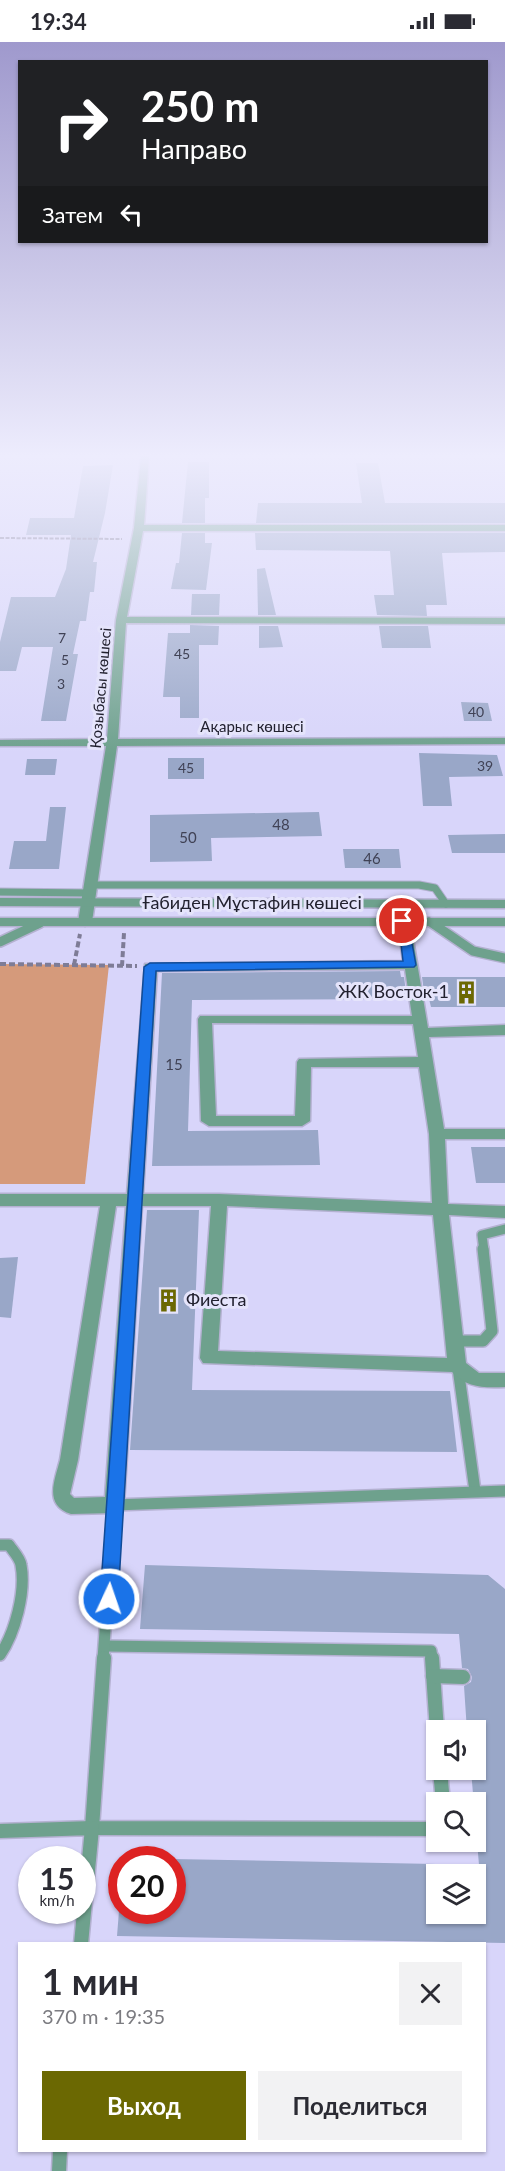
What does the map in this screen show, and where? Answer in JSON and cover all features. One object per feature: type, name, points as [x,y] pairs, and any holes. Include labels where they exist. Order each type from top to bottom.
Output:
[{"type":"street","name":"Қозыбасы көшесі","points":[[84,922],[112,742],[122,620],[134,556]]},
{"type":"street","points":[[122,620],[505,621]]},
{"type":"street","name":"Ақарыс көшесі","points":[[0,743],[505,741]]},
{"type":"street","name":"Ғабиден Мұстафин көшесі","points":[[0,902],[90,893],[505,904]]},
{"type":"street","points":[[401,903],[437,1134],[440,1209],[457,1365],[466,1376],[475,1381],[505,1380]]},
{"type":"street","name":"Ғабиден Мұстафин көшесі","points":[[0,922],[505,922]]},
{"type":"street","points":[[109,1199],[69,1460],[61,1494],[63,1500],[71,1506],[114,1505],[150,967],[410,965]]},
{"type":"street","points":[[426,1062],[304,1062],[302,1121],[209,1121],[205,1019],[505,1030]]},
{"type":"street","points":[[437,1134],[505,1134]]},
{"type":"street","points":[[0,1200],[219,1200],[505,1212]]},
{"type":"street","points":[[219,1200],[209,1358],[457,1365]]},
{"type":"lane","points":[[0,892],[90,893],[419,885],[435,888],[446,904]]},
{"type":"lane","points":[[429,921],[475,954],[489,958],[505,958]]},
{"type":"lane","points":[[0,942],[43,922]]},
{"type":"lane","points":[[454,1341],[483,1341],[492,1331],[482,1235],[505,1229]]},
{"type":"lane","points":[[457,1365],[474,1491]]},
{"type":"lane","points":[[81,1942],[106,1646],[114,1505],[505,1491]]},
{"type":"lane","points":[[0,1545],[9,1545],[21,1564],[16,1618],[9,1646],[0,1655]]},
{"type":"lane","points":[[106,1646],[431,1651],[436,1720]]},
{"type":"lane","points":[[433,1676],[463,1677]]},
{"type":"lane","points":[[0,1831],[92,1828],[426,1829]]},
{"type":"lane","points":[[58,2171],[60,2152]]},
{"type":"path","points":[[74,965],[84,922]]},
{"type":"path","points":[[122,966],[124,922]]},
{"type":"path","points":[[0,964],[150,967]]},
{"type":"shaded area","points":[[0,964],[109,965],[85,1184],[0,1184]]},
{"type":"building","points":[[68,556],[94,556],[93,562],[97,562],[94,592],[90,592],[86,621],[80,621],[73,654],[78,654],[66,721],[41,721],[53,647],[22,647],[16,671],[0,671],[0,642],[11,597],[55,597],[66,569]]},
{"type":"building","points":[[180,556],[210,556],[206,590],[171,589],[176,563],[179,563]]},
{"type":"building","points":[[390,556],[442,556],[447,605],[426,605],[427,616],[377,615],[374,595],[394,595]]},
{"type":"building","points":[[265,568],[276,615],[258,615],[257,569]]},
{"type":"building","points":[[192,594],[220,594],[219,615],[191,615]]},
{"type":"building","points":[[190,625],[219,626],[218,645],[199,645],[199,718],[180,718],[180,697],[163,697],[168,633],[190,633]]},
{"type":"building","points":[[259,626],[278,626],[283,647],[259,648]]},
{"type":"building","points":[[379,626],[428,626],[431,648],[382,648]]},
{"type":"building","points":[[461,702],[488,703],[492,721],[464,721]]},
{"type":"building","points":[[419,753],[497,755],[503,776],[449,777],[452,806],[423,806]]},
{"type":"building","points":[[168,758],[204,758],[204,779],[168,779]]},
{"type":"building","points":[[27,759],[57,759],[55,775],[25,775]]},
{"type":"building","points":[[50,807],[66,807],[59,869],[9,869],[14,841],[46,841]]},
{"type":"building","points":[[319,812],[322,836],[211,838],[212,861],[150,862],[150,815]]},
{"type":"building","points":[[505,834],[505,853],[452,853],[448,835]]},
{"type":"building","points":[[343,849],[399,849],[401,868],[345,868]]},
{"type":"building","points":[[400,971],[401,977],[404,977],[407,999],[192,1000],[188,1131],[318,1130],[320,1165],[152,1166],[162,973]]},
{"type":"building","name":"ЖК Восток-1","points":[[422,977],[505,977],[505,1007],[431,1007],[429,999],[425,999]]},
{"type":"building","points":[[471,1147],[505,1147],[505,1183],[476,1183]]},
{"type":"building","name":"Фиеста","points":[[147,1210],[199,1210],[192,1390],[450,1391],[457,1452],[130,1450]]},
{"type":"building","points":[[18,1257],[11,1318],[0,1317],[0,1258]]},
{"type":"building","points":[[145,1565],[488,1575],[505,1589],[505,1943],[117,1936],[118,1924],[186,1924],[186,1859],[436,1864],[426,1864],[426,1924],[486,1924],[486,1864],[479,1864],[478,1852],[486,1852],[486,1792],[473,1792],[472,1780],[486,1780],[486,1720],[466,1720],[464,1686],[471,1682],[472,1677],[468,1669],[462,1668],[459,1634],[140,1629]]},
{"type":"place","name":"ЖК Восток-1","points":[[467,992]]},
{"type":"place","name":"Фиеста","points":[[168,1300]]},
{"type":"route","points":[[109,1599],[150,967],[410,965],[402,921]]}]
